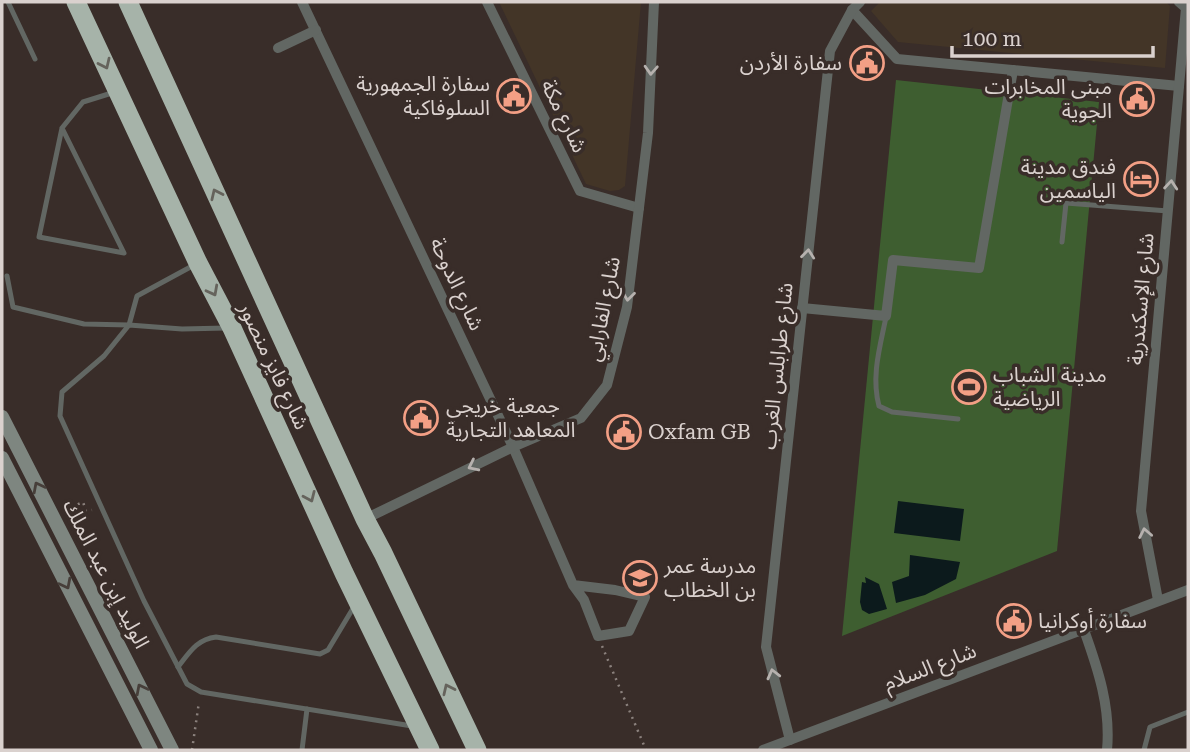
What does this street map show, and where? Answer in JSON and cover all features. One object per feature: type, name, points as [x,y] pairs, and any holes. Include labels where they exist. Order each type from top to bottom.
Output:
[{"type":"highway","name":"شارع فايز منصور","points":[[76,2],[430,750]]},
{"type":"highway","name":"شارع فايز منصور","points":[[128,2],[365,519],[477,750]]},
{"type":"main road","name":"الوليد إبن عبد الملك","points":[[2,416],[172,750]]},
{"type":"main road","name":"الوليد إبن عبد الملك","points":[[2,458],[151,750]]},
{"type":"street","name":"شارع الدوحة","points":[[302,2],[513,447],[573,585],[584,600],[597,636]]},
{"type":"street","name":"شارع مكة","points":[[487,2],[580,191],[639,208]]},
{"type":"street","name":"شارع الفارابي","points":[[365,519],[513,447],[582,418],[607,385],[627,307],[648,133],[654,2]]},
{"type":"street","name":"شارع الإسكندرية","points":[[1158,600],[1141,511],[1186,8],[1179,2]]},
{"type":"street","points":[[856,6],[897,59],[1179,86]]},
{"type":"street","name":"شارع طرابلس الغرب","points":[[790,740],[766,647],[830,51],[856,6]]},
{"type":"street","points":[[278,48],[316,30]]},
{"type":"street","points":[[802,308],[886,316],[893,260],[979,268],[1013,70]]},
{"type":"street","points":[[573,585],[645,597],[629,631],[597,636]]},
{"type":"street","name":"شارع السلام","points":[[769,749],[1188,590]]},
{"type":"street","points":[[1084,630],[1099,670],[1107,706],[1107,750]]},
{"type":"lane","points":[[8,2],[35,59]]},
{"type":"lane","points":[[62,128],[124,253],[39,237],[62,128],[83,102],[118,91]]},
{"type":"lane","points":[[1062,243],[1066,203],[1168,211]]},
{"type":"lane","points":[[198,263],[137,296],[130,325],[104,356],[62,392],[60,416],[144,601],[187,684],[201,692],[420,727]]},
{"type":"lane","points":[[7,276],[13,307],[84,324],[182,329],[232,328]]},
{"type":"lane","points":[[886,316],[876,365],[876,394],[879,406],[892,412],[958,419]]},
{"type":"lane","points":[[178,667],[200,642],[216,637],[320,654],[328,650],[358,600]]},
{"type":"lane","points":[[302,750],[307,709]]},
{"type":"lane","points":[[1144,750],[1150,727],[1188,712]]},
{"type":"path","points":[[52,516],[83,502],[86,511],[102,509]]},
{"type":"path","points":[[597,636],[646,750]]},
{"type":"path","points":[[192,750],[201,692]]},
{"type":"shaded area","points":[[499,2],[641,2],[625,186],[619,190],[610,191],[586,184]]},
{"type":"shaded area","points":[[880,2],[1166,2],[1170,6],[1165,68],[898,42],[871,11]]},
{"type":"shaded area","points":[[898,501],[964,509],[960,541],[894,533]]},
{"type":"shaded area","points":[[910,555],[960,562],[956,579],[925,595],[896,603],[892,582],[909,576]]},
{"type":"shaded area","points":[[865,577],[879,584],[887,609],[869,614],[862,610],[860,602],[862,582],[866,583]]},
{"type":"green space","name":"مدينة الشباب الرياضية","points":[[896,80],[1099,102],[1057,551],[842,636]]},
{"type":"place","name":"سفارة الأردن","points":[[867,63]]},
{"type":"place","name":"سفارة الجمهورية السلوفاكية","points":[[514,96]]},
{"type":"place","name":"مبنى المخابرات الجوية","points":[[1137,99]]},
{"type":"place","name":"فندق مدينة الياسمين","points":[[1141,179]]},
{"type":"place","name":"مدينة الشباب الرياضية","points":[[969,387]]},
{"type":"place","name":"جمعية خريجي المعاهد التجارية","points":[[421,418]]},
{"type":"place","name":"Oxfam GB","points":[[624,432]]},
{"type":"place","name":"مدرسة عمر بن الخطاب","points":[[640,578]]},
{"type":"place","name":"سفارة أوكرانيا","points":[[1014,621]]}]
